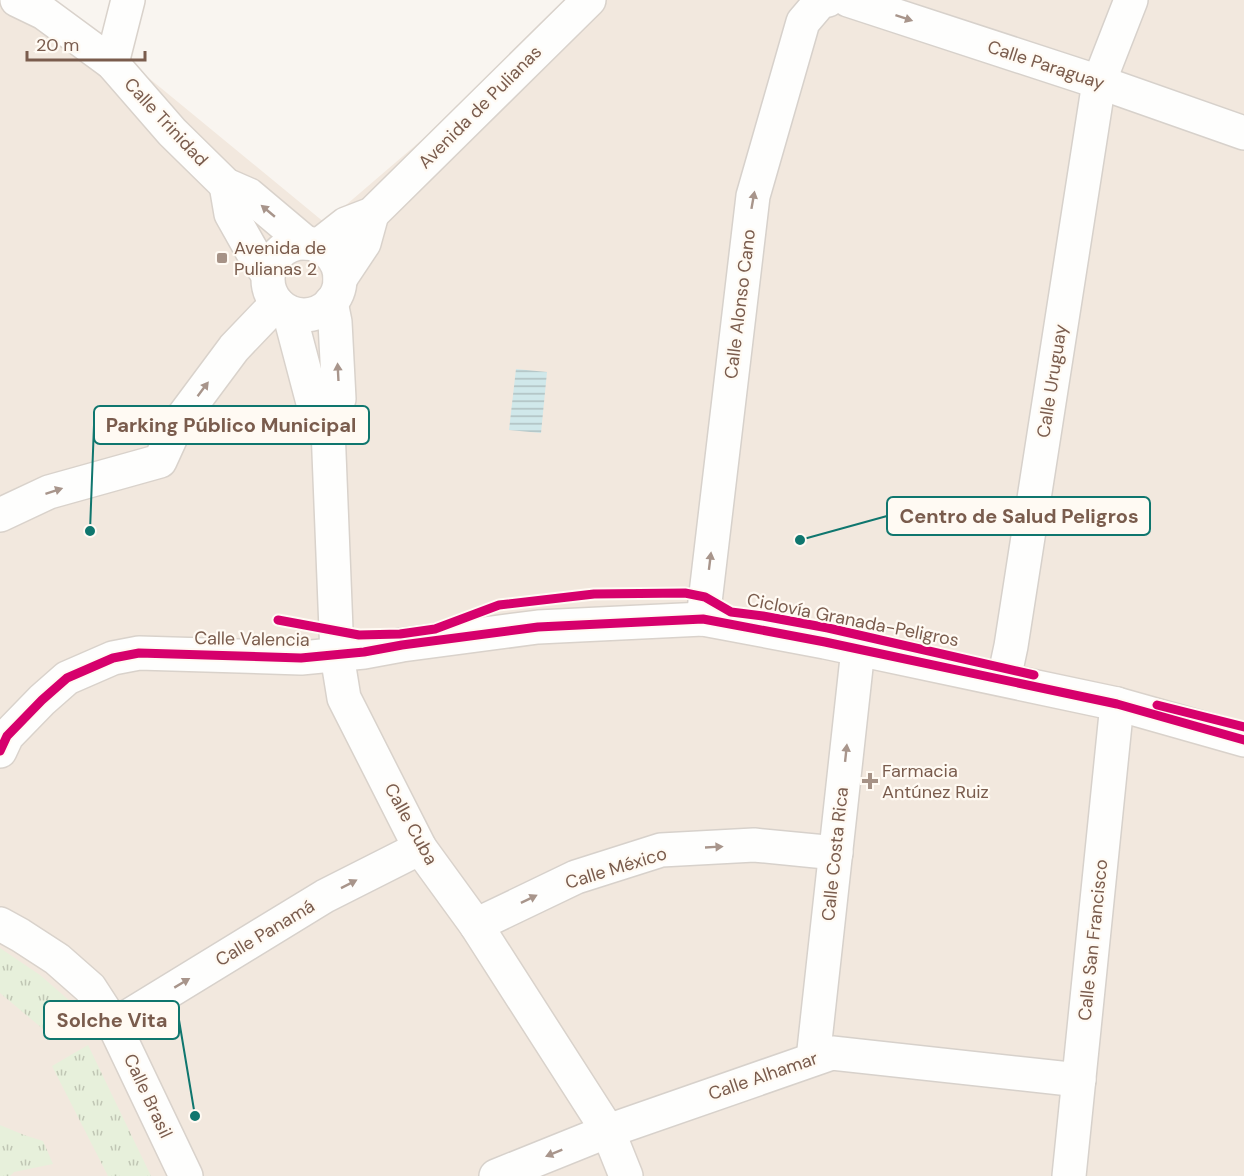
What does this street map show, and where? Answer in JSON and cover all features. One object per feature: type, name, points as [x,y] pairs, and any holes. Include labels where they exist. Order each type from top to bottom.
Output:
[{"type":"street","points":[[112,63],[128,0]]},
{"type":"street","name":"Avenida de Pulianas","points":[[312,245],[346,224],[372,214],[589,0]]},
{"type":"street","name":"Calle Uruguay","points":[[1004,679],[1099,82],[1131,0]]},
{"type":"street","name":"Calle Paraguay","points":[[832,1],[1099,82],[1244,133]]},
{"type":"street","name":"Calle Alonso Cano","points":[[703,619],[753,196],[804,22],[832,1]]},
{"type":"street","name":"Calle Trinidad","points":[[36,4],[112,63],[172,132],[226,185],[249,195],[312,245]]},
{"type":"street","points":[[226,185],[231,214],[257,261],[278,296],[300,315],[322,310],[335,290],[335,262],[329,254],[312,245],[291,245],[283,250],[270,265],[278,296]]},
{"type":"street","name":"Avenida de Pulianas","points":[[335,290],[364,243],[372,214]]},
{"type":"street","name":"Calle Cuba","points":[[335,290],[339,399],[328,428],[337,655],[344,698],[420,848],[476,925],[608,1131],[626,1176]]},
{"type":"street","points":[[0,514],[49,492],[160,461],[176,426],[234,348],[278,296]]},
{"type":"street","name":"Calle Cuba","points":[[278,296],[313,403],[328,428]]},
{"type":"street","name":"Calle Valencia","points":[[0,751],[7,736],[67,678],[113,657],[139,653],[302,658],[538,627],[703,619],[1118,704],[1244,740]]},
{"type":"street","name":"Calle Costa Rica","points":[[813,1059],[858,649]]},
{"type":"street","name":"Calle San Francisco","points":[[1069,1176],[1118,704]]},
{"type":"street","name":"Calle México","points":[[476,925],[576,877],[661,850],[754,845],[836,853]]},
{"type":"street","name":"Calle Panamá","points":[[114,1025],[325,896],[420,848]]},
{"type":"street","name":"Calle Brasil","points":[[0,924],[57,959],[90,988],[114,1025],[186,1176]]},
{"type":"street","name":"Calle Alhamar","points":[[496,1176],[608,1131],[832,1053],[1079,1080]]},
{"type":"shaded area","points":[[0,0],[54,0],[325,223],[585,0],[1244,0],[1244,1176],[0,1176]]},
{"type":"green space","points":[[0,948],[40,975],[86,1015],[43,1029],[0,993]]},
{"type":"green space","points":[[88,1045],[151,1176],[108,1176],[52,1066]]},
{"type":"green space","points":[[0,1125],[43,1141],[53,1164],[14,1172],[10,1176],[0,1176]]},
{"type":"water","points":[[516,369],[547,372],[541,433],[509,430]]},
{"type":"cycle path","name":"Ciclovía Granada-Peligros","points":[[278,620],[359,635],[400,634],[435,629],[499,605],[594,594],[685,593],[705,597],[731,612],[828,628],[1034,675]]},
{"type":"cycle path","points":[[0,751],[7,736],[67,678],[113,658],[139,653],[301,658],[364,652],[538,627],[703,619],[825,642],[1117,704],[1244,740]]},
{"type":"cycle path","points":[[1157,705],[1244,727]]},
{"type":"place","name":"Avenida de Pulianas 2","points":[[222,258]]},
{"type":"place","name":"Parking Público Municipal","points":[[90,531]]},
{"type":"place","name":"Centro de Salud Peligros","points":[[800,540]]},
{"type":"place","name":"Farmacia Antúnez Ruiz","points":[[870,781]]},
{"type":"place","name":"Solche Vita","points":[[195,1116]]}]
